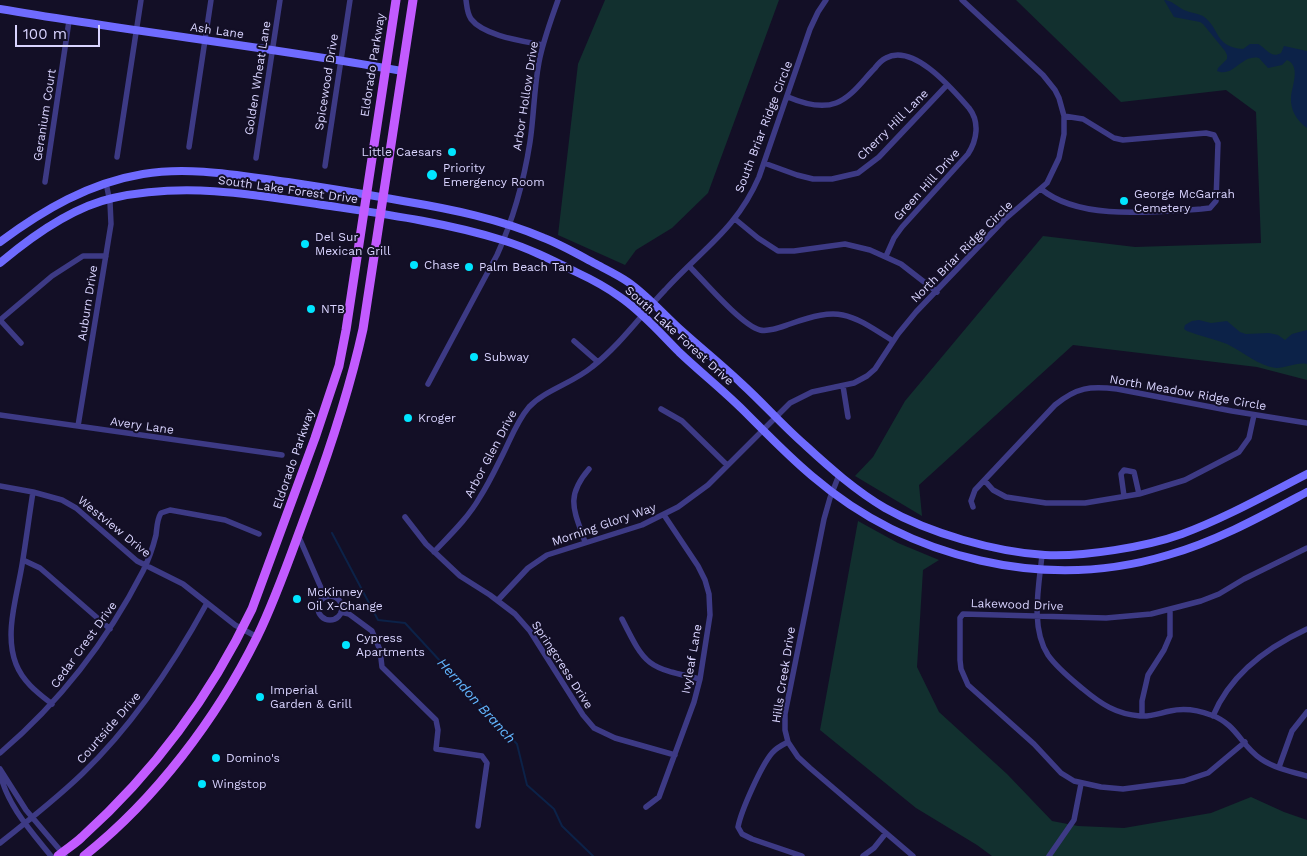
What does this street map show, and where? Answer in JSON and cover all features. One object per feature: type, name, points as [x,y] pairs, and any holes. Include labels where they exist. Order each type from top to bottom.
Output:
[{"type":"main road","name":"Eldorado Parkway","points":[[62,855],[122,799],[164,751],[209,686],[243,629],[252,609],[302,477],[339,366],[396,0]]},
{"type":"main road","points":[[84,856],[115,830],[162,779],[204,725],[257,637],[298,535],[318,482],[354,371],[363,329],[413,0]]},
{"type":"main road","name":"Ash Lane","points":[[0,10],[340,60],[402,71]]},
{"type":"main road","name":"South Lake Forest Drive","points":[[0,242],[54,205],[106,183],[144,174],[200,171],[366,194],[444,208],[508,225],[544,238],[584,257],[626,281],[840,476],[887,509],[944,533],[1000,548],[1042,555],[1070,554],[1112,550],[1164,539],[1217,519],[1307,474]]},
{"type":"main road","name":"South Lake Forest Drive","points":[[0,263],[25,242],[50,226],[109,198],[150,191],[193,189],[277,198],[364,211],[442,225],[504,241],[543,256],[587,277],[618,295],[814,478],[860,512],[879,523],[936,548],[999,565],[1040,570],[1100,568],[1150,560],[1170,555],[1230,532],[1307,492]]},
{"type":"main road","points":[[339,366],[354,371]]},
{"type":"main road","points":[[302,477],[318,482]]},
{"type":"main road","points":[[162,779],[155,771],[156,765],[173,742],[175,736]]},
{"type":"street","points":[[117,157],[141,0]]},
{"type":"street","points":[[189,147],[210,0]]},
{"type":"street","name":"Golden Wheat Lane","points":[[256,158],[280,0]]},
{"type":"street","name":"Spicewood Drive","points":[[324,166],[350,0]]},
{"type":"street","points":[[466,0],[469,15],[478,25],[491,32],[543,45]]},
{"type":"street","name":"Arbor Hollow Drive","points":[[428,384],[504,241],[526,166],[536,81],[543,45],[558,0]]},
{"type":"street","name":"South Briar Ridge Circle","points":[[642,316],[689,266],[719,238],[749,199],[788,97],[810,29],[826,0]]},
{"type":"street","name":"North Briar Ridge Circle","points":[[762,430],[790,403],[804,395],[818,390],[854,383],[867,376],[880,362],[893,341],[916,312],[1004,220],[1041,189],[1051,177],[1059,158],[1064,134],[1064,116],[1059,98],[1050,83],[962,0]]},
{"type":"street","name":"Geranium Court","points":[[45,182],[69,21]]},
{"type":"street","name":"Green Hill Drive","points":[[788,97],[815,105],[825,106],[836,103],[856,88],[883,60],[891,56],[910,57],[918,60],[947,85],[974,116],[976,128],[973,146],[968,154],[902,227],[894,238],[886,256]]},
{"type":"street","name":"Cherry Hill Lane","points":[[764,163],[797,175],[820,180],[845,177],[858,173],[879,157],[947,85]]},
{"type":"street","points":[[1041,189],[1052,198],[1065,204],[1107,211],[1139,212],[1201,209],[1210,208],[1216,201],[1218,143],[1214,135],[1206,133],[1123,140],[1114,138],[1083,119],[1064,116]]},
{"type":"street","name":"Auburn Drive","points":[[78,426],[111,224],[106,183]]},
{"type":"street","points":[[735,219],[763,242],[778,251],[794,252],[845,244],[861,247],[886,256],[908,268],[937,292]]},
{"type":"street","points":[[20,343],[0,320],[69,264],[83,256],[106,256]]},
{"type":"street","points":[[689,266],[741,318],[757,329],[768,330],[827,314],[841,314],[858,319],[893,341]]},
{"type":"street","name":"Arbor Glen Drive","points":[[434,552],[459,526],[480,498],[524,412],[539,398],[579,377],[598,362],[642,316]]},
{"type":"street","points":[[574,342],[598,362]]},
{"type":"street","points":[[843,386],[848,417]]},
{"type":"street","name":"North Meadow Ridge Circle","points":[[973,507],[972,496],[975,490],[1055,405],[1066,396],[1082,389],[1100,387],[1117,389],[1307,423]]},
{"type":"street","points":[[661,409],[682,421],[727,465]]},
{"type":"street","name":"Avery Lane","points":[[0,415],[282,455]]},
{"type":"street","points":[[985,481],[998,494],[1028,501],[1072,503],[1139,494],[1185,480],[1240,452],[1249,438],[1254,415]]},
{"type":"street","name":"Morning Glory Way","points":[[498,600],[536,562],[561,550],[634,527],[664,515],[693,497],[708,485],[762,430]]},
{"type":"street","points":[[585,542],[577,520],[573,500],[576,486],[589,469]]},
{"type":"street","points":[[1124,496],[1121,474],[1124,470],[1134,472],[1139,494]]},
{"type":"street","name":"Hills Creek Drive","points":[[840,476],[832,492],[824,519],[785,714],[785,730],[788,742],[810,768],[913,856]]},
{"type":"street","name":"Westview Drive","points":[[0,486],[62,500],[76,508],[128,554],[146,566],[184,584],[207,603],[257,637]]},
{"type":"street","points":[[33,492],[12,620],[12,646],[14,659],[19,671],[27,682],[52,704]]},
{"type":"street","name":"Cedar Crest Drive","points":[[0,753],[52,704],[110,629],[146,566],[152,549],[159,516],[164,511],[177,511],[225,520],[259,534]]},
{"type":"street","name":"Ivyleaf Lane","points":[[646,807],[659,797],[694,702],[700,679],[710,615],[709,594],[705,580],[698,566],[664,515]]},
{"type":"street","name":"Springcress Drive","points":[[405,517],[434,552],[466,581],[498,600],[515,614],[530,631],[583,715],[594,728],[615,738],[675,755]]},
{"type":"street","points":[[298,535],[325,597]]},
{"type":"street","name":"Lakewood Drive","points":[[1245,742],[1212,771],[1199,778],[1133,789],[1081,784],[1061,772],[1034,744],[968,685],[962,669],[959,620],[963,614],[1106,618],[1151,614],[1201,601],[1219,594],[1244,579],[1307,548]]},
{"type":"street","points":[[291,553],[305,554]]},
{"type":"street","points":[[1042,555],[1038,616],[1040,636],[1044,648],[1054,662],[1095,699],[1111,710],[1129,715],[1142,716],[1183,710],[1202,712],[1230,726],[1252,752],[1262,760],[1307,776]]},
{"type":"street","points":[[22,560],[40,568],[110,629]]},
{"type":"street","points":[[325,597],[336,598],[341,604],[341,612],[332,620],[321,617],[318,606],[319,602],[325,597]]},
{"type":"street","name":"Courtside Drive","points":[[0,843],[25,824],[83,773],[136,714],[176,656],[207,603]]},
{"type":"street","points":[[1142,716],[1142,701],[1148,675],[1164,650],[1170,636],[1170,610]]},
{"type":"street","points":[[341,612],[349,614],[372,631],[380,650],[382,667],[436,720],[438,730],[436,748],[482,756],[487,763],[478,826]]},
{"type":"street","points":[[622,619],[637,648],[652,665],[660,669],[700,679]]},
{"type":"street","points":[[1213,716],[1221,699],[1243,670],[1281,642],[1307,629]]},
{"type":"street","points":[[1279,767],[1292,731],[1307,712]]},
{"type":"street","points":[[788,742],[774,750],[768,757],[753,788],[738,827],[742,834],[802,856]]},
{"type":"street","points":[[0,769],[26,810],[62,855]]},
{"type":"street","points":[[0,773],[8,796],[25,824],[51,856]]},
{"type":"street","points":[[1049,856],[1074,820],[1081,784]]},
{"type":"street","points":[[863,856],[874,848],[886,833]]},
{"type":"green space","points":[[605,0],[779,0],[708,193],[672,228],[636,250],[625,265],[558,235],[578,64]]},
{"type":"green space","points":[[1016,0],[1307,0],[1307,380],[1257,367],[1073,345],[919,485],[922,516],[855,476],[873,457],[905,401],[1043,236],[1135,247],[1261,243],[1256,112],[1226,90],[1121,102]]},
{"type":"green space","points":[[858,521],[898,543],[939,560],[923,570],[917,667],[939,712],[1007,774],[1052,821],[1078,826],[1124,828],[1211,813],[1251,797],[1307,820],[1307,856],[992,856],[916,808],[820,730]]},
{"type":"water","points":[[1164,0],[1172,2],[1186,11],[1203,16],[1213,26],[1222,41],[1234,48],[1243,49],[1250,44],[1258,44],[1274,55],[1281,53],[1284,46],[1307,51],[1307,128],[1297,119],[1293,111],[1291,97],[1295,71],[1291,63],[1287,60],[1282,65],[1268,68],[1259,58],[1253,58],[1247,59],[1228,71],[1217,71],[1227,59],[1225,51],[1200,22],[1174,17]]},
{"type":"water","points":[[1199,320],[1211,323],[1227,321],[1240,332],[1246,334],[1269,333],[1278,335],[1285,340],[1292,334],[1307,330],[1307,364],[1280,368],[1270,367],[1257,362],[1227,344],[1184,329],[1185,325]]},
{"type":"waterway","name":"Herndon Branch","points":[[332,533],[378,620],[405,623],[517,744],[527,785],[554,809],[562,826],[593,856]]},
{"type":"place","name":"Little Caesars","points":[[452,152]]},
{"type":"place","name":"Priority Emergency Room","points":[[432,175]]},
{"type":"place","name":"George McGarrah Cemetery","points":[[1124,201]]},
{"type":"place","name":"Del Sur Mexican Grill","points":[[305,244]]},
{"type":"place","name":"Chase","points":[[414,265]]},
{"type":"place","name":"Palm Beach Tan","points":[[469,267]]},
{"type":"place","name":"NTB","points":[[311,309]]},
{"type":"place","name":"Subway","points":[[474,357]]},
{"type":"place","name":"Kroger","points":[[408,418]]},
{"type":"place","name":"McKinney Oil X-Change","points":[[297,599]]},
{"type":"place","name":"Cypress Apartments","points":[[346,645]]},
{"type":"place","name":"Imperial Garden & Grill","points":[[260,697]]},
{"type":"place","name":"Domino's","points":[[216,758]]},
{"type":"place","name":"Wingstop","points":[[202,784]]}]
